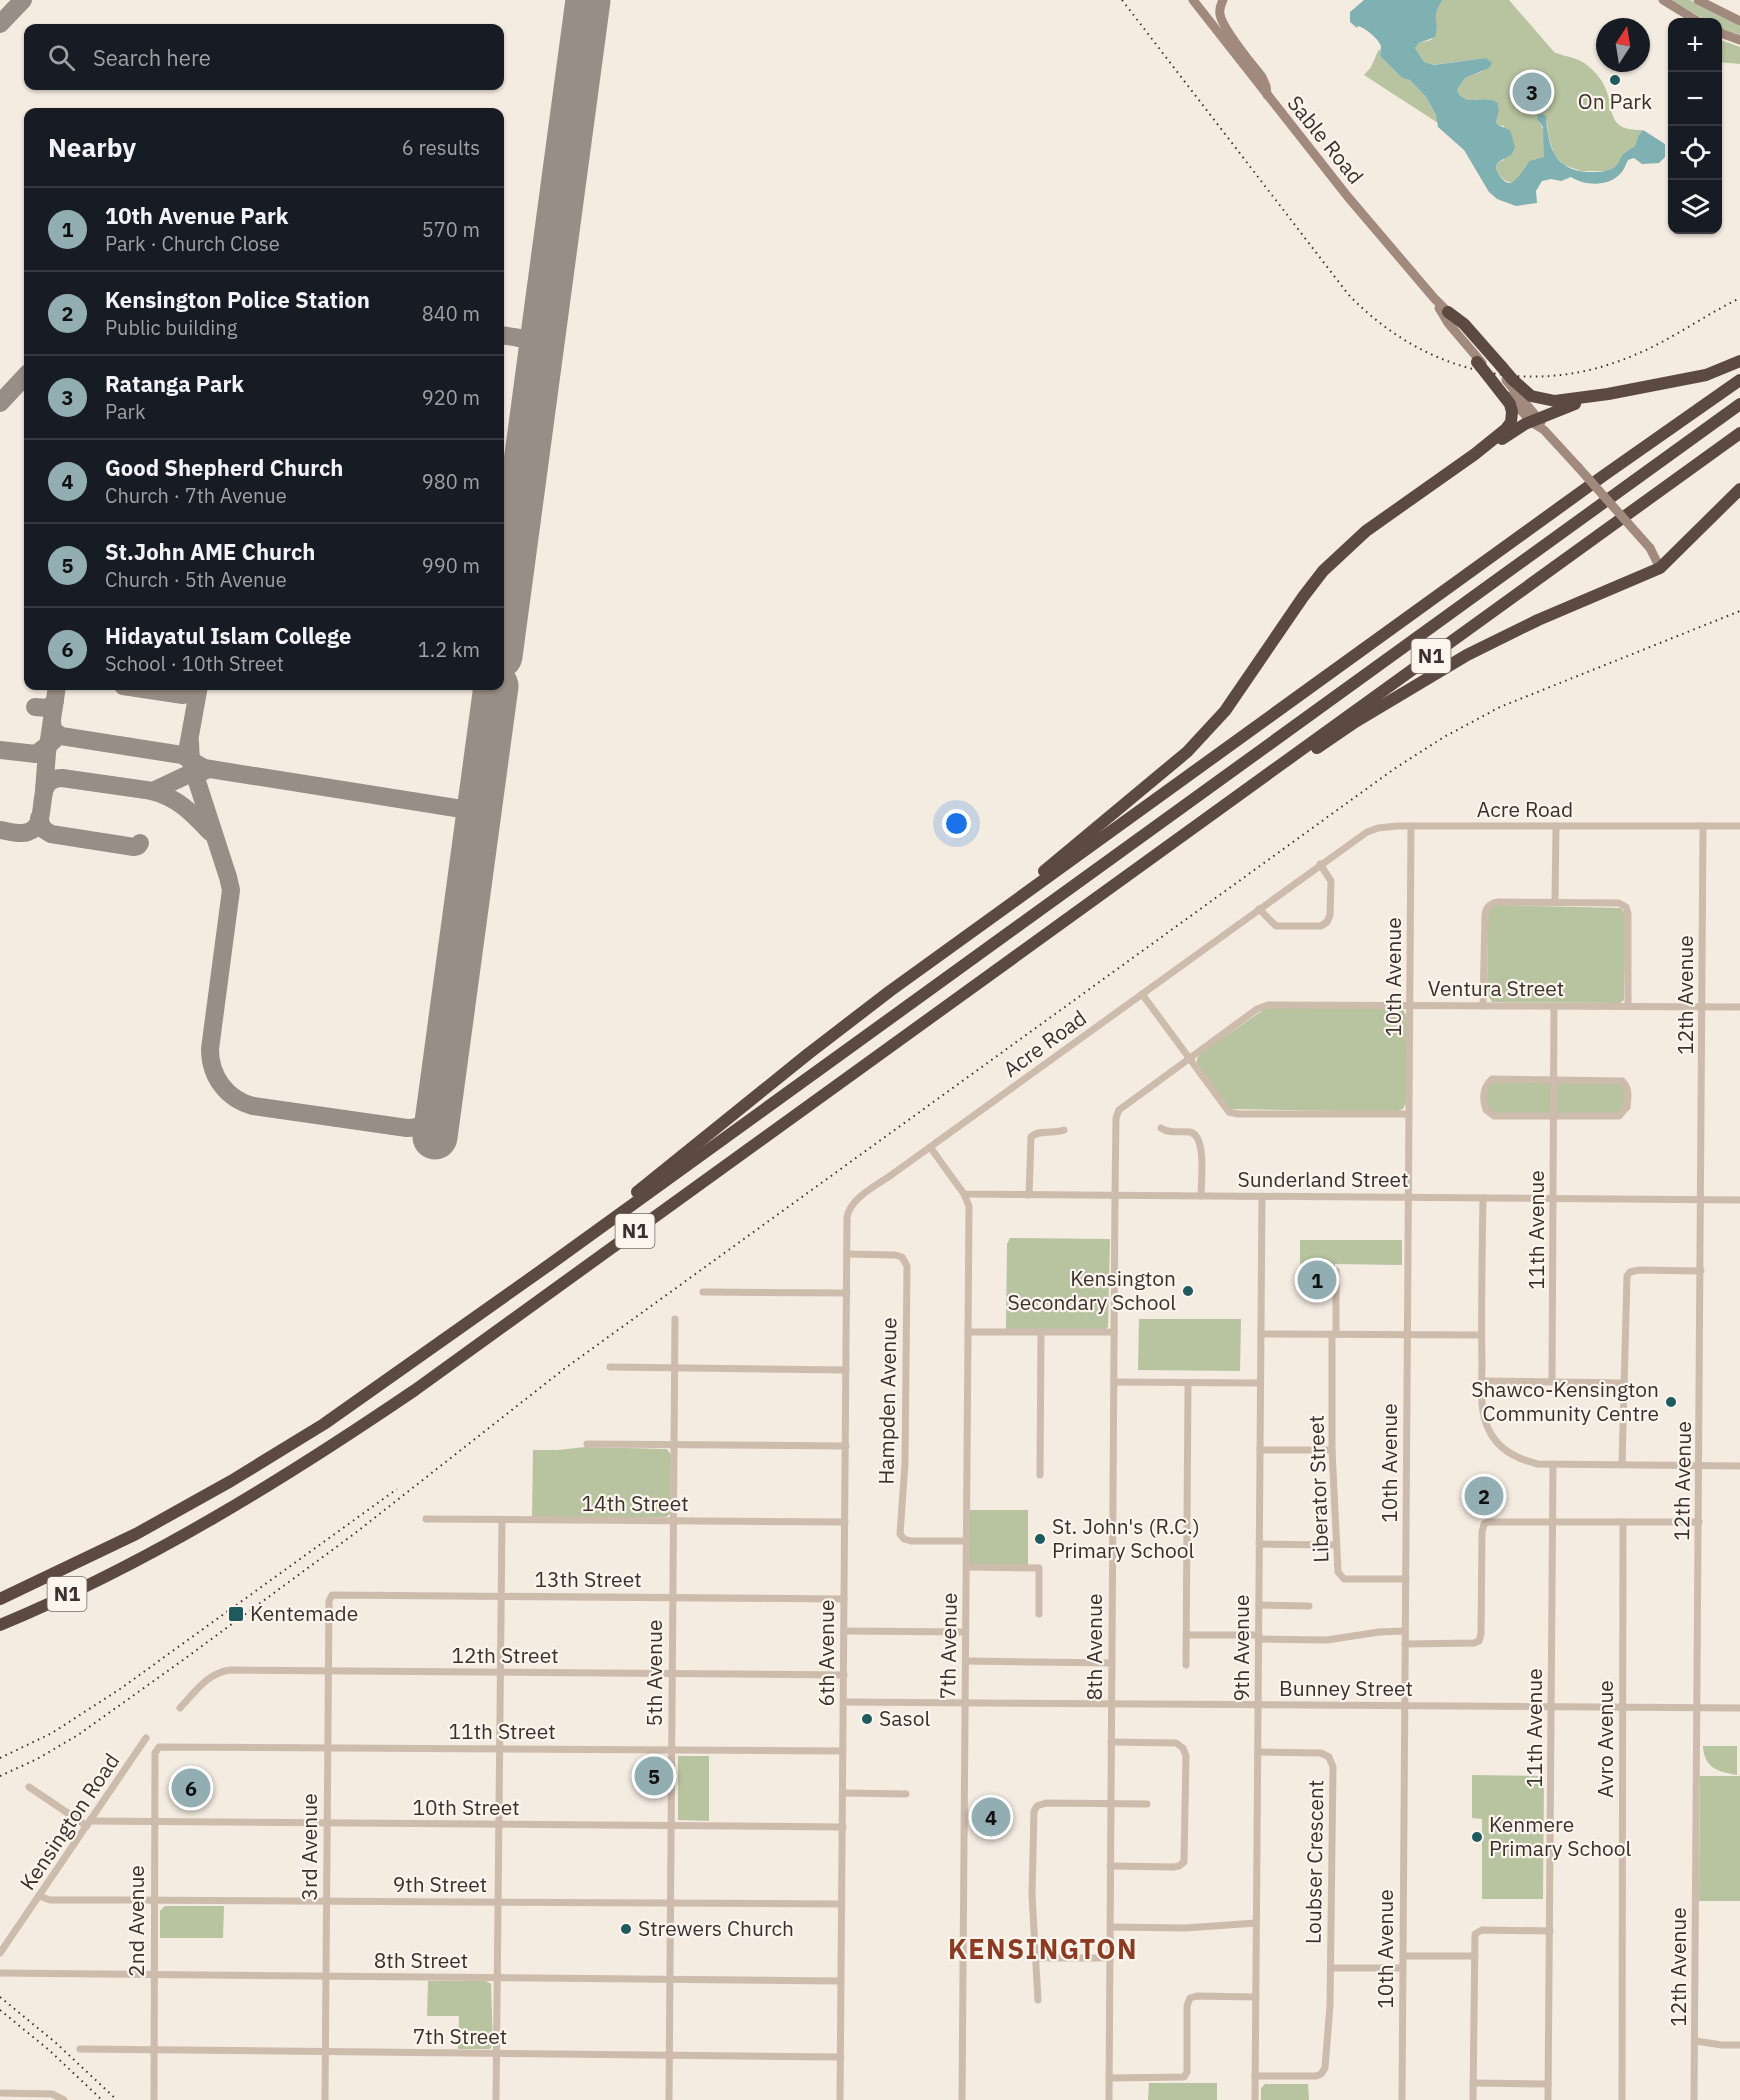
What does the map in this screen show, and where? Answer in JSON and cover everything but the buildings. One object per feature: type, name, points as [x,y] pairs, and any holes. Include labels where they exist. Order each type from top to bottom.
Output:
[{"type":"highway","points":[[1448,312],[1464,324],[1503,372],[1527,393],[1547,401],[1608,394],[1706,375],[1740,362]]},
{"type":"highway","points":[[977,928],[1136,792],[1187,752],[1225,711],[1323,571],[1366,531],[1475,454],[1506,429],[1512,412],[1510,404],[1478,361]]},
{"type":"highway","points":[[549,1265],[808,1054],[890,991],[1603,476],[1740,380]]},
{"type":"highway","points":[[1475,454],[1577,403],[1608,394]]},
{"type":"highway","name":"N1","points":[[0,1599],[131,1537],[231,1481],[324,1424],[549,1265],[1740,404]]},
{"type":"highway","name":"N1","points":[[0,1625],[134,1562],[278,1481],[415,1390],[1740,433]]},
{"type":"highway","points":[[1122,879],[1355,722],[1467,655],[1563,608],[1663,564],[1740,489]]},
{"type":"main road","name":"Sable Road","points":[[1193,0],[1348,198],[1448,312]]},
{"type":"main road","points":[[1223,0],[1219,12],[1221,17],[1228,31],[1262,77],[1268,97]]},
{"type":"main road","points":[[1663,0],[1692,18]]},
{"type":"main road","points":[[1698,0],[1740,21]]},
{"type":"main road","points":[[1722,33],[1740,40]]},
{"type":"main road","name":"Sable Road","points":[[1434,298],[1448,323],[1478,361]]},
{"type":"main road","points":[[1503,372],[1538,423]]},
{"type":"main road","points":[[1491,378],[1538,423],[1663,564]]},
{"type":"street","name":"Acre Road","points":[[851,1206],[1320,864],[1373,830],[1411,826],[1740,826]]},
{"type":"street","name":"10th Avenue","points":[[1402,2100],[1411,826]]},
{"type":"street","points":[[1555,902],[1556,826]]},
{"type":"street","name":"12th Avenue","points":[[1694,2100],[1704,826]]},
{"type":"street","points":[[1259,909],[1276,926],[1321,926],[1327,922],[1330,915],[1330,881],[1320,864]]},
{"type":"street","points":[[1483,1006],[1485,915],[1491,904],[1498,902],[1619,903],[1626,907],[1628,914],[1628,1006]]},
{"type":"street","points":[[1142,994],[1225,1109],[1233,1114],[1409,1114]]},
{"type":"street","name":"Ventura Street","points":[[1115,1195],[1117,1114],[1122,1107],[1264,1005],[1740,1006]]},
{"type":"street","name":"11th Avenue","points":[[1552,1382],[1554,1006]]},
{"type":"street","points":[[1492,1079],[1622,1081],[1626,1085],[1628,1101],[1626,1110],[1619,1116],[1554,1116],[1494,1116],[1486,1110],[1484,1098],[1486,1085],[1492,1079]]},
{"type":"street","points":[[1161,1128],[1167,1132],[1191,1133],[1198,1139],[1201,1148],[1201,1196]]},
{"type":"street","points":[[1029,1195],[1030,1137],[1035,1133],[1056,1133],[1064,1130]]},
{"type":"street","points":[[930,1147],[964,1194]]},
{"type":"street","name":"Sunderland Street","points":[[964,1194],[1740,1200]]},
{"type":"street","name":"7th Avenue","points":[[962,2100],[969,1206],[964,1194]]},
{"type":"street","name":"8th Avenue","points":[[1109,2100],[1115,1195]]},
{"type":"street","name":"9th Avenue","points":[[1255,2100],[1262,1196]]},
{"type":"street","points":[[1483,1198],[1481,1335],[1484,1416],[1487,1428],[1498,1445],[1527,1461],[1553,1464],[1740,1466]]},
{"type":"street","name":"6th Avenue","points":[[840,2100],[847,1254],[848,1215],[851,1206]]},
{"type":"street","name":"Hampden Avenue","points":[[847,1254],[895,1255],[902,1257],[907,1266],[905,1464],[900,1534],[904,1539],[911,1541],[967,1541]]},
{"type":"street","name":"Liberator Street","points":[[1336,1270],[1332,1450],[1338,1572],[1344,1579],[1406,1580]]},
{"type":"street","points":[[1623,1465],[1627,1276],[1630,1272],[1639,1270],[1701,1271]]},
{"type":"street","points":[[704,1292],[847,1293]]},
{"type":"street","name":"5th Avenue","points":[[669,2100],[675,1319]]},
{"type":"street","points":[[968,1332],[1114,1332]]},
{"type":"street","points":[[1040,1475],[1041,1332]]},
{"type":"street","points":[[1261,1334],[1481,1335]]},
{"type":"street","points":[[610,1367],[846,1370]]},
{"type":"street","points":[[1482,1381],[1624,1383]]},
{"type":"street","points":[[1114,1382],[1260,1383]]},
{"type":"street","points":[[1186,1665],[1188,1383]]},
{"type":"street","points":[[587,1444],[846,1446]]},
{"type":"street","points":[[1260,1450],[1332,1450]]},
{"type":"street","name":"11th Avenue","points":[[1548,2100],[1553,1464]]},
{"type":"street","name":"14th Street","points":[[426,1519],[845,1522]]},
{"type":"street","points":[[496,2100],[502,1520]]},
{"type":"street","points":[[1405,1644],[1477,1643],[1481,1634],[1482,1532],[1484,1524],[1490,1521],[1699,1522]]},
{"type":"street","name":"Avro Avenue","points":[[1622,2100],[1623,1522]]},
{"type":"street","points":[[1259,1544],[1335,1545]]},
{"type":"street","points":[[967,1567],[1039,1568],[1039,1614]]},
{"type":"street","name":"13th Street","points":[[332,1595],[844,1599]]},
{"type":"street","name":"3rd Avenue","points":[[325,2100],[328,1671],[329,1601],[332,1595]]},
{"type":"street","points":[[1259,1605],[1309,1606]]},
{"type":"street","points":[[844,1631],[966,1632]]},
{"type":"street","points":[[1187,1635],[1327,1640],[1379,1632],[1405,1631]]},
{"type":"street","points":[[966,1661],[1112,1663]]},
{"type":"street","name":"12th Street","points":[[180,1708],[210,1676],[219,1672],[844,1675]]},
{"type":"street","name":"Bunney Street","points":[[844,1702],[1740,1708]]},
{"type":"street","name":"Kensington Road","points":[[0,1953],[146,1738]]},
{"type":"street","points":[[1110,1866],[1174,1867],[1182,1864],[1185,1859],[1186,1778],[1186,1753],[1179,1744],[1111,1742]]},
{"type":"street","name":"11th Street","points":[[161,1746],[843,1751]]},
{"type":"street","name":"2nd Avenue","points":[[154,2100],[155,1753],[161,1746]]},
{"type":"street","name":"Loubser Crescent","points":[[1255,2076],[1314,2077],[1323,2072],[1330,2015],[1331,1968],[1332,1762],[1321,1753],[1258,1752]]},
{"type":"street","points":[[29,1787],[88,1824]]},
{"type":"street","points":[[843,1793],[906,1794]]},
{"type":"street","points":[[1038,2000],[1032,1895],[1034,1811],[1043,1803],[1147,1804]]},
{"type":"street","name":"10th Street","points":[[88,1824],[843,1827]]},
{"type":"street","name":"9th Street","points":[[39,1896],[50,1900],[842,1904]]},
{"type":"street","points":[[1110,1927],[1185,1928],[1256,1923]]},
{"type":"street","points":[[1473,2100],[1475,1936],[1480,1930],[1550,1931]]},
{"type":"street","points":[[1403,1956],[1475,1956]]},
{"type":"street","points":[[1037,1958],[1110,1958]]},
{"type":"street","name":"Loubser Crescent","points":[[1331,1968],[1403,1968]]},
{"type":"street","name":"8th Street","points":[[0,1974],[841,1981]]},
{"type":"street","points":[[1109,2078],[1184,2077],[1187,2072],[1187,2006],[1190,1998],[1256,1996]]},
{"type":"street","points":[[1695,2041],[1722,2045],[1740,2044]]},
{"type":"street","name":"7th Street","points":[[80,2049],[841,2057]]},
{"type":"street","points":[[1473,2083],[1548,2084]]},
{"type":"street","points":[[0,2093],[48,2093],[64,2100]]},
{"type":"green space","points":[[1443,0],[1509,0],[1554,52],[1579,60],[1597,74],[1606,89],[1616,121],[1621,126],[1630,129],[1643,130],[1635,146],[1624,153],[1616,167],[1609,171],[1581,171],[1564,165],[1554,154],[1547,121],[1539,122],[1544,134],[1544,157],[1528,165],[1515,181],[1505,180],[1496,169],[1497,163],[1504,160],[1504,126],[1498,125],[1496,120],[1499,111],[1498,103],[1487,99],[1465,99],[1457,90],[1465,78],[1483,71],[1486,58],[1432,65],[1424,62],[1415,48],[1419,43],[1431,40],[1437,30],[1435,12]]},
{"type":"green space","points":[[1671,0],[1690,0],[1740,25],[1740,35],[1722,28],[1722,18],[1702,18]]},
{"type":"green space","points":[[1722,40],[1740,47],[1740,64],[1722,62]]},
{"type":"green space","points":[[1380,49],[1380,56],[1402,78],[1410,80],[1426,97],[1438,123],[1364,75]]},
{"type":"green space","points":[[1497,905],[1621,908],[1626,915],[1624,1000],[1620,1003],[1492,1002],[1487,994],[1488,914],[1491,908]]},
{"type":"green space","points":[[1266,1008],[1398,1008],[1404,1011],[1407,1017],[1406,1103],[1403,1109],[1396,1112],[1230,1109],[1197,1066],[1197,1059],[1200,1054]]},
{"type":"green space","points":[[1492,1079],[1617,1080],[1626,1085],[1624,1113],[1491,1115],[1484,1098]]},
{"type":"green space","points":[[1010,1238],[1110,1239],[1108,1327],[1105,1329],[1006,1329],[1007,1244]]},
{"type":"green space","points":[[1300,1240],[1402,1240],[1402,1265],[1335,1264],[1334,1295],[1300,1294]]},
{"type":"green space","points":[[1139,1319],[1241,1319],[1240,1371],[1138,1370]]},
{"type":"green space","points":[[585,1447],[667,1449],[671,1455],[670,1514],[666,1517],[532,1517],[533,1450]]},
{"type":"green space","points":[[967,1510],[1028,1510],[1028,1568],[967,1567]]},
{"type":"green space","points":[[1703,1746],[1737,1746],[1737,1775],[1713,1768],[1706,1759]]},
{"type":"green space","points":[[678,1756],[709,1756],[709,1821],[678,1820]]},
{"type":"green space","points":[[1472,1775],[1544,1776],[1543,1899],[1482,1899],[1482,1819],[1472,1818]]},
{"type":"green space","points":[[1700,1776],[1740,1776],[1740,1901],[1699,1901]]},
{"type":"green space","points":[[165,1906],[224,1906],[223,1938],[160,1938],[160,1911]]},
{"type":"green space","points":[[428,1981],[486,1981],[491,1984],[493,2044],[490,2049],[458,2049],[459,2016],[427,2016]]},
{"type":"green space","points":[[1149,2083],[1217,2083],[1217,2100],[1148,2100]]},
{"type":"green space","points":[[1265,2084],[1308,2084],[1309,2100],[1261,2100],[1261,2088]]},
{"type":"water","points":[[1364,0],[1443,0],[1436,15],[1435,37],[1419,43],[1415,48],[1424,62],[1433,65],[1486,58],[1492,63],[1489,68],[1465,78],[1457,90],[1465,99],[1487,99],[1498,103],[1499,111],[1496,121],[1498,125],[1510,130],[1515,147],[1512,154],[1497,163],[1496,169],[1506,182],[1514,181],[1530,161],[1544,157],[1543,127],[1537,119],[1538,115],[1542,114],[1546,116],[1551,147],[1555,155],[1561,162],[1577,171],[1598,172],[1612,169],[1618,164],[1623,154],[1635,146],[1643,130],[1665,144],[1665,157],[1659,163],[1642,164],[1634,158],[1628,160],[1616,178],[1604,183],[1583,182],[1571,177],[1561,181],[1551,179],[1542,181],[1536,191],[1537,203],[1516,206],[1497,199],[1489,192],[1464,150],[1438,127],[1436,115],[1426,97],[1410,80],[1402,78],[1380,56],[1381,46],[1368,31],[1358,26],[1357,28],[1350,22],[1350,12]]},
{"type":"taxiway","points":[[0,24],[23,0]]},
{"type":"taxiway","points":[[522,338],[531,337],[538,332],[545,317]]},
{"type":"taxiway","points":[[504,336],[529,341],[536,350],[538,368]]},
{"type":"taxiway","points":[[0,403],[24,377]]},
{"type":"taxiway","points":[[44,790],[56,690]]},
{"type":"taxiway","points":[[150,690],[183,695],[195,690]]},
{"type":"taxiway","points":[[187,752],[198,690]]},
{"type":"taxiway","points":[[35,707],[48,708],[55,701]]},
{"type":"taxiway","points":[[52,721],[53,730],[61,736],[182,755],[204,768],[462,809],[473,817],[475,839]]},
{"type":"taxiway","points":[[0,750],[36,754],[53,741]]},
{"type":"taxiway","points":[[190,742],[191,763],[231,890],[210,1049],[213,1069],[222,1085],[235,1098],[253,1106],[407,1128],[413,1128],[429,1121],[440,1101]]},
{"type":"taxiway","points":[[0,830],[21,833],[28,832],[35,827],[39,820],[44,793],[52,780],[62,778],[153,791],[187,775],[205,771]]},
{"type":"taxiway","points":[[458,808],[474,803],[482,788]]},
{"type":"taxiway","points":[[151,791],[169,797],[190,812],[210,832]]},
{"type":"taxiway","points":[[39,818],[43,829],[51,834],[134,847],[140,843]]},
{"type":"runway","points":[[504,626],[588,0]]},
{"type":"runway","points":[[435,1137],[495,690]]},
{"type":"railway","points":[[1122,0],[1348,294],[1378,321],[1410,343],[1444,360],[1480,371],[1517,376],[1555,376],[1594,369],[1646,350],[1740,298]]},
{"type":"railway","points":[[0,1776],[37,1759],[78,1735],[183,1660],[354,1534],[564,1369],[1394,769],[1444,737],[1500,707],[1740,611]]},
{"type":"railway","points":[[0,1758],[52,1733],[120,1689],[397,1489]]},
{"type":"railway","points":[[0,1997],[56,2043],[117,2100]]},
{"type":"railway","points":[[0,2010],[49,2050],[102,2100]]},
{"type":"place","name":"On Park","points":[[1615,80]]},
{"type":"place","name":"Ratanga Park","points":[[1532,92]]},
{"type":"place","name":"10th Avenue Park","points":[[1317,1280]]},
{"type":"place","name":"Kensington Secondary School","points":[[1188,1291]]},
{"type":"place","name":"Shawco-Kensington Community Centre","points":[[1671,1402]]},
{"type":"place","name":"Kensington Police Station","points":[[1484,1496]]},
{"type":"place","name":"St. John's (R.C.) Primary School","points":[[1040,1539]]},
{"type":"place","name":"Kentemade","points":[[236,1614]]},
{"type":"place","name":"Sasol","points":[[867,1719]]},
{"type":"place","name":"St.John AME Church","points":[[654,1776]]},
{"type":"place","name":"Hidayatul Islam College","points":[[191,1788]]},
{"type":"place","name":"Good Shepherd Church","points":[[991,1817]]},
{"type":"place","name":"Kenmere Primary School","points":[[1477,1837]]},
{"type":"place","name":"Strewers Church","points":[[626,1929]]},
{"type":"district","name":"KENSINGTON","points":[[1043,1950]]}]
